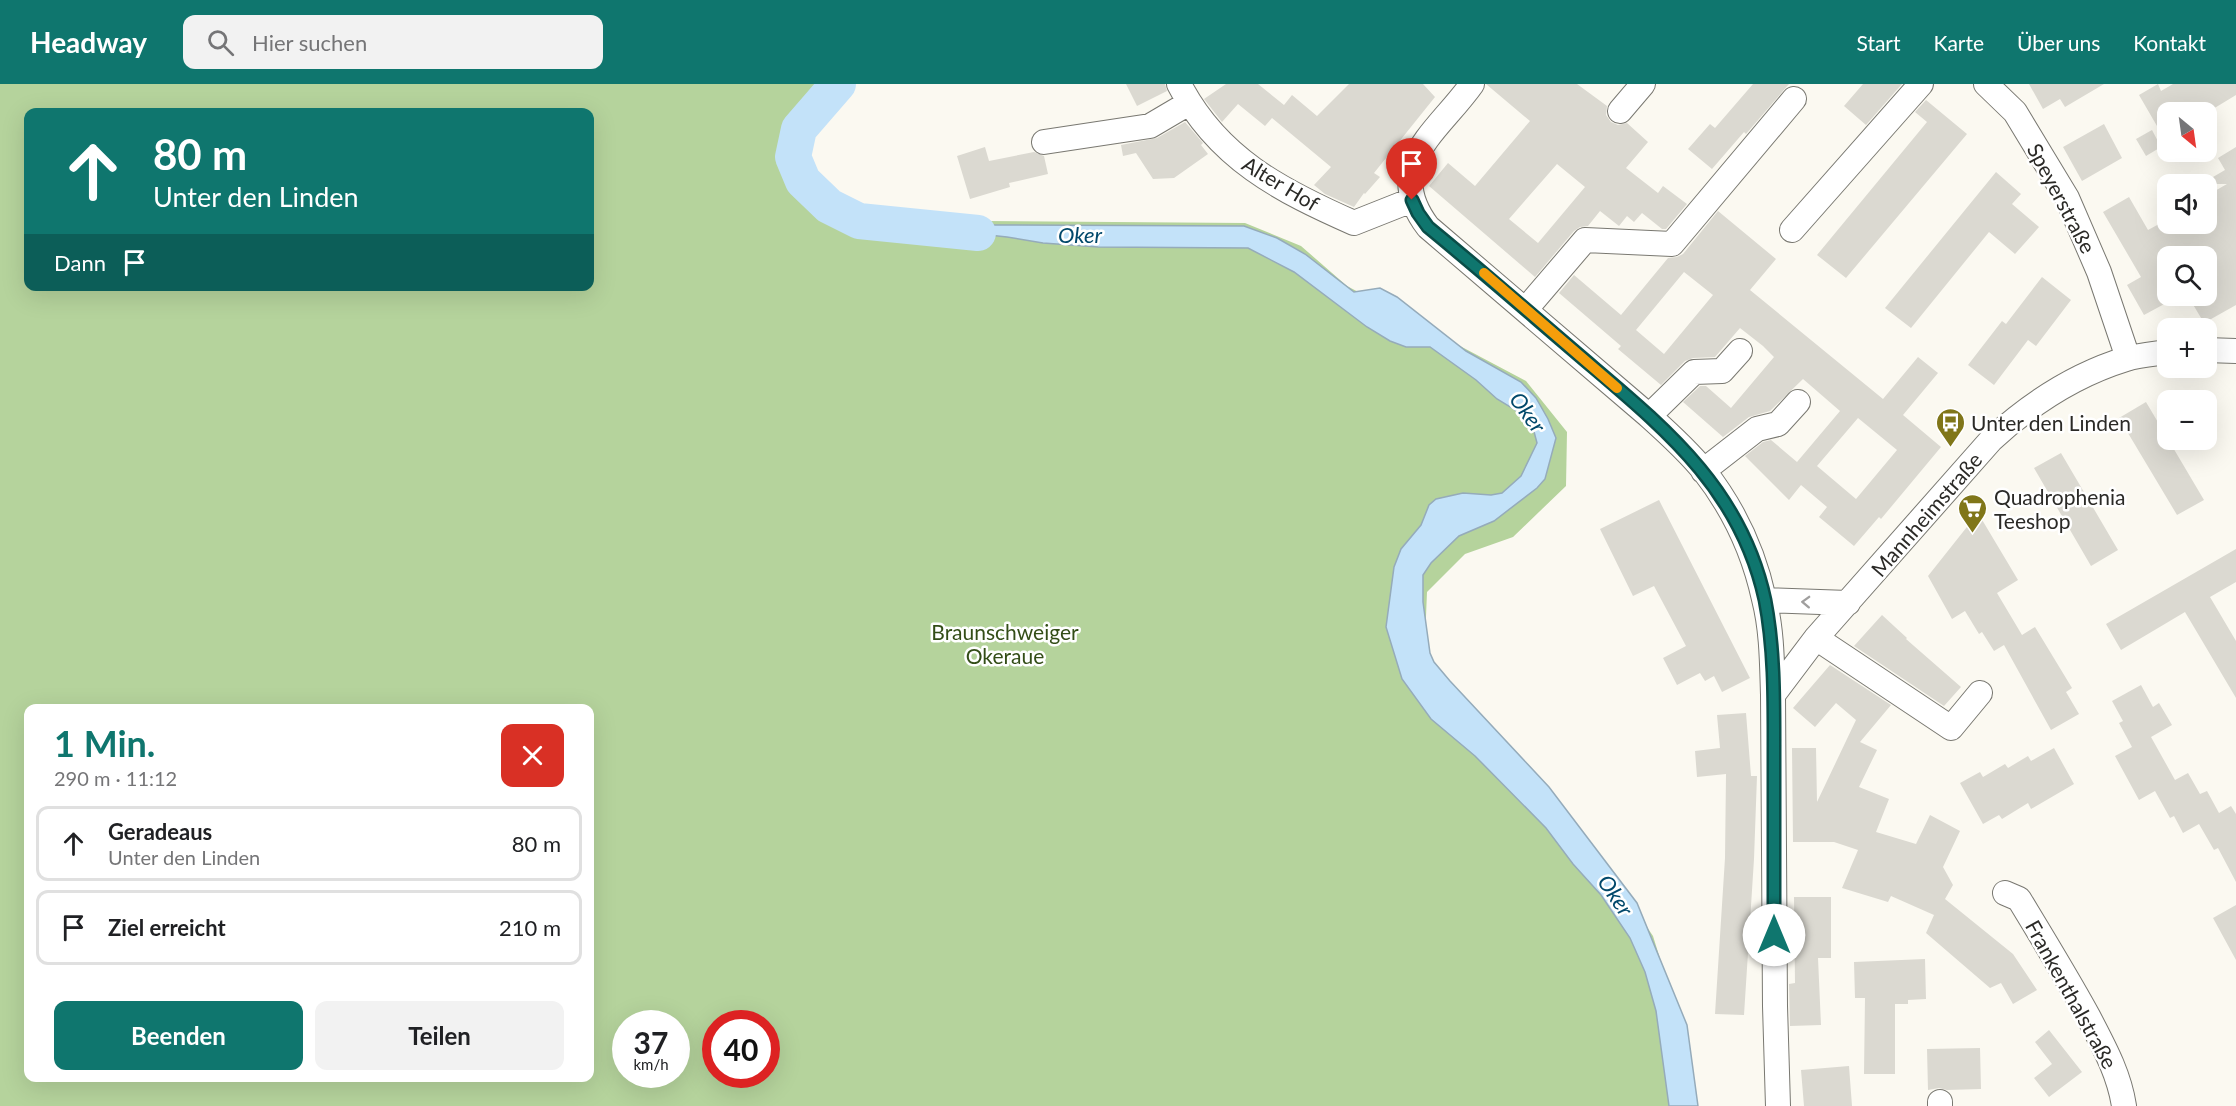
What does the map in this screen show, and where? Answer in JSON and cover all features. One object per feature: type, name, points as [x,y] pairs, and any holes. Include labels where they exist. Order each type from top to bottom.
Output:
[{"type":"street","points":[[1472,84],[1424,144],[1412,165],[1410,180],[1412,200],[1418,213],[1428,227],[1649,416],[1703,471],[1739,526],[1756,569],[1765,600],[1771,645],[1778,1106]]},
{"type":"street","points":[[1620,111],[1643,84]]},
{"type":"street","points":[[1792,230],[1921,84]]},
{"type":"street","name":"Speyerstraße","points":[[1986,84],[2015,112],[2067,198],[2099,272],[2127,358]]},
{"type":"street","points":[[1044,142],[1150,126],[1184,93]]},
{"type":"street","name":"Alter Hof","points":[[1184,93],[1217,139],[1236,157],[1271,182],[1307,202],[1354,223],[1412,200]]},
{"type":"street","points":[[1526,309],[1585,240],[1672,244],[1794,99]]},
{"type":"street","points":[[2217,350],[2236,351]]},
{"type":"street","points":[[1649,416],[1694,372],[1722,371],[1740,351]]},
{"type":"street","name":"Mannheimstraße","points":[[1773,695],[1816,638],[1990,440],[2017,416],[2077,378],[2127,358],[2157,354]]},
{"type":"street","points":[[1703,471],[1756,429],[1778,424],[1798,402]]},
{"type":"street","points":[[1765,600],[1848,603]]},
{"type":"street","points":[[1816,638],[1951,728],[1980,693]]},
{"type":"street","name":"Frankenthalstraße","points":[[2005,893],[2019,899],[2067,978],[2107,1051],[2116,1073],[2124,1106]]},
{"type":"green space","name":"Braunschweiger Okeraue","points":[[0,84],[842,84],[804,130],[799,154],[829,199],[986,221],[1245,223],[1301,246],[1347,286],[1526,381],[1567,432],[1566,486],[1513,537],[1465,554],[1427,592],[1424,665],[1577,824],[1653,936],[1675,1007],[1695,1106],[0,1106]]},
{"type":"water","points":[[859,221],[987,225],[1244,226],[1277,238],[1305,254],[1354,292],[1380,288],[1397,297],[1466,351],[1521,382],[1536,398],[1556,438],[1545,479],[1537,488],[1494,521],[1459,536],[1431,563],[1423,575],[1423,602],[1430,653],[1434,662],[1450,681],[1549,787],[1637,903],[1687,1025],[1698,1106],[1669,1106],[1656,1011],[1645,972],[1630,938],[1601,895],[1573,864],[1546,828],[1475,756],[1431,719],[1402,679],[1386,627],[1394,567],[1401,549],[1421,525],[1429,505],[1436,499],[1463,493],[1491,495],[1502,493],[1521,476],[1537,443],[1533,428],[1517,411],[1497,399],[1476,380],[1430,347],[1406,347],[1390,341],[1367,327],[1294,272],[1248,248],[1098,247],[1043,243]]},
{"type":"building","points":[[1126,84],[1165,84],[1167,91],[1137,106]]},
{"type":"building","points":[[1226,84],[1258,84],[1284,105],[1292,95],[1317,116],[1349,84],[1423,84],[1435,97],[1374,173],[1380,177],[1354,207],[1325,194],[1314,185],[1331,167],[1272,118],[1265,126],[1238,104],[1222,122],[1204,99]]},
{"type":"building","points":[[1486,84],[1577,84],[1607,106],[1606,115],[1611,122],[1618,125],[1627,123],[1648,142],[1626,168],[1658,193],[1663,186],[1687,204],[1666,229],[1662,229],[1642,213],[1634,222],[1627,216],[1619,226],[1600,211],[1588,226],[1574,231],[1535,277],[1429,186],[1448,163],[1475,186],[1530,121]],"holes":[[[1557,164],[1585,187],[1538,243],[1509,219]]]},
{"type":"building","points":[[1753,84],[1789,84],[1712,169],[1688,149],[1710,124],[1715,128]]},
{"type":"building","points":[[1863,84],[1902,84],[1866,125],[1844,106]]},
{"type":"building","points":[[2029,84],[2104,84],[2065,107],[2060,99],[2043,109]]},
{"type":"building","points":[[2158,84],[2161,91],[2173,84],[2236,84],[2236,95],[2217,107],[2217,102],[2157,102],[2157,126],[2139,95]]},
{"type":"building","points":[[1926,100],[1967,134],[1846,278],[1817,255],[1927,122],[1915,112]]},
{"type":"building","points":[[1185,122],[1203,143],[1201,145],[1208,154],[1174,178],[1153,179],[1136,153],[1123,156],[1121,145],[1157,138]]},
{"type":"building","points":[[2104,124],[2122,158],[2082,181],[2063,147]]},
{"type":"building","points":[[2152,130],[2157,139],[2157,149],[2146,156],[2136,139]]},
{"type":"building","points":[[985,147],[989,161],[1034,152],[1044,156],[1048,174],[1009,183],[1010,187],[970,199],[957,156]]},
{"type":"building","points":[[2236,147],[2236,305],[2213,318],[2201,318],[2194,306],[2217,306],[2217,246],[2157,246],[2157,306],[2161,306],[2144,315],[2127,285],[2141,277],[2103,212],[2129,197],[2148,230],[2157,225],[2157,234],[2217,234],[2217,190],[2227,184],[2217,184],[2217,175],[2225,170],[2218,158]]},
{"type":"building","points":[[1996,172],[2021,194],[2012,204],[2039,227],[2015,254],[1989,232],[1911,328],[1885,308]]},
{"type":"building","points":[[1718,211],[1776,259],[1750,290],[1883,399],[1918,357],[1938,373],[1903,415],[1941,447],[1881,519],[1879,517],[1854,546],[1819,517],[1827,507],[1801,485],[1789,500],[1745,456],[1763,442],[1771,440],[1797,462],[1840,411],[1803,379],[1770,411],[1749,417],[1723,437],[1683,402],[1700,386],[1706,386],[1731,408],[1774,357],[1763,346],[1740,328],[1715,357],[1693,358],[1685,361],[1661,385],[1618,349],[1621,346],[1559,293],[1574,275],[1621,315],[1668,258],[1683,254]],"holes":[[[1684,272],[1713,295],[1664,354],[1636,330]],[[1858,418],[1897,450],[1856,499],[1817,466]]]},
{"type":"building","points":[[2042,277],[2071,300],[2036,346],[2028,340],[1994,385],[1968,365],[2002,321],[2006,324]]},
{"type":"building","points":[[2146,402],[2157,421],[2157,450],[2174,450],[2204,500],[2177,515],[2119,418]]},
{"type":"building","points":[[2061,453],[2118,550],[2091,566],[2034,468]]},
{"type":"building","points":[[1659,500],[1750,678],[1722,692],[1714,676],[1705,681],[1700,673],[1677,685],[1663,658],[1686,646],[1654,586],[1633,596],[1600,529]]},
{"type":"building","points":[[1978,513],[2018,580],[1997,593],[2022,635],[2035,627],[2072,688],[2066,692],[2079,714],[2051,730],[2004,645],[1994,651],[1982,632],[1979,634],[1965,611],[1952,619],[1928,576]]},
{"type":"building","points":[[2236,549],[2236,582],[2210,597],[2236,641],[2236,698],[2185,612],[2121,650],[2106,624]]},
{"type":"building","points":[[1882,615],[1961,687],[1944,706],[1854,646]]},
{"type":"building","points":[[1830,665],[1891,705],[1860,742],[1877,750],[1859,787],[1889,799],[1876,832],[1916,844],[1930,815],[1960,831],[1943,867],[1953,885],[1945,899],[2013,954],[2037,990],[2013,1004],[2001,983],[1990,988],[1926,933],[1934,915],[1891,896],[1888,902],[1842,888],[1858,850],[1834,842],[1793,842],[1792,748],[1816,748],[1817,802],[1856,720],[1836,703],[1815,727],[1793,708]]},
{"type":"building","points":[[2141,685],[2153,707],[2159,703],[2172,725],[2151,737],[2175,780],[2188,773],[2200,794],[2207,791],[2219,813],[2231,806],[2236,814],[2236,882],[2218,848],[2214,850],[2199,824],[2183,833],[2174,816],[2170,818],[2155,791],[2139,800],[2115,756],[2132,747],[2119,723],[2123,721],[2112,701]]},
{"type":"building","points":[[1746,713],[1751,776],[1757,776],[1744,1015],[1715,1014],[1725,858],[1726,774],[1697,777],[1695,751],[1720,748],[1717,715]]},
{"type":"building","points":[[2054,748],[2074,784],[2031,809],[2028,803],[2002,819],[1999,815],[1983,824],[1960,783],[1980,772],[1983,777],[2005,764],[2008,768],[2028,756],[2031,761]]},
{"type":"building","points":[[1794,897],[1831,897],[1831,958],[1818,958],[1821,1025],[1790,1026],[1789,984],[1795,983]]},
{"type":"building","points":[[2236,905],[2236,960],[2213,918]]},
{"type":"building","points":[[1925,959],[1926,999],[1908,1000],[1908,1004],[1895,1004],[1895,1074],[1864,1074],[1865,998],[1855,998],[1854,962]]},
{"type":"building","points":[[2049,1030],[2082,1072],[2049,1097],[2034,1078],[2052,1064],[2035,1042]]},
{"type":"building","points":[[1980,1048],[1981,1089],[1928,1090],[1927,1049]]},
{"type":"building","points":[[1849,1066],[1852,1106],[1804,1106],[1801,1070]]},
{"type":"waterway","name":"Oker","points":[[838,84],[799,129],[793,157],[803,181],[829,206],[859,221],[978,233]]},
{"type":"slow traffic","points":[[1484,273],[1617,388]]},
{"type":"place","name":"Unter den Linden","points":[[1950,448]]},
{"type":"place","name":"Quadrophenia Teeshop","points":[[1973,534]]},
{"type":"route","points":[[1412,200],[1428,227],[1526,309],[1675,440],[1703,471],[1739,526],[1765,600],[1771,645],[1774,935]]}]
